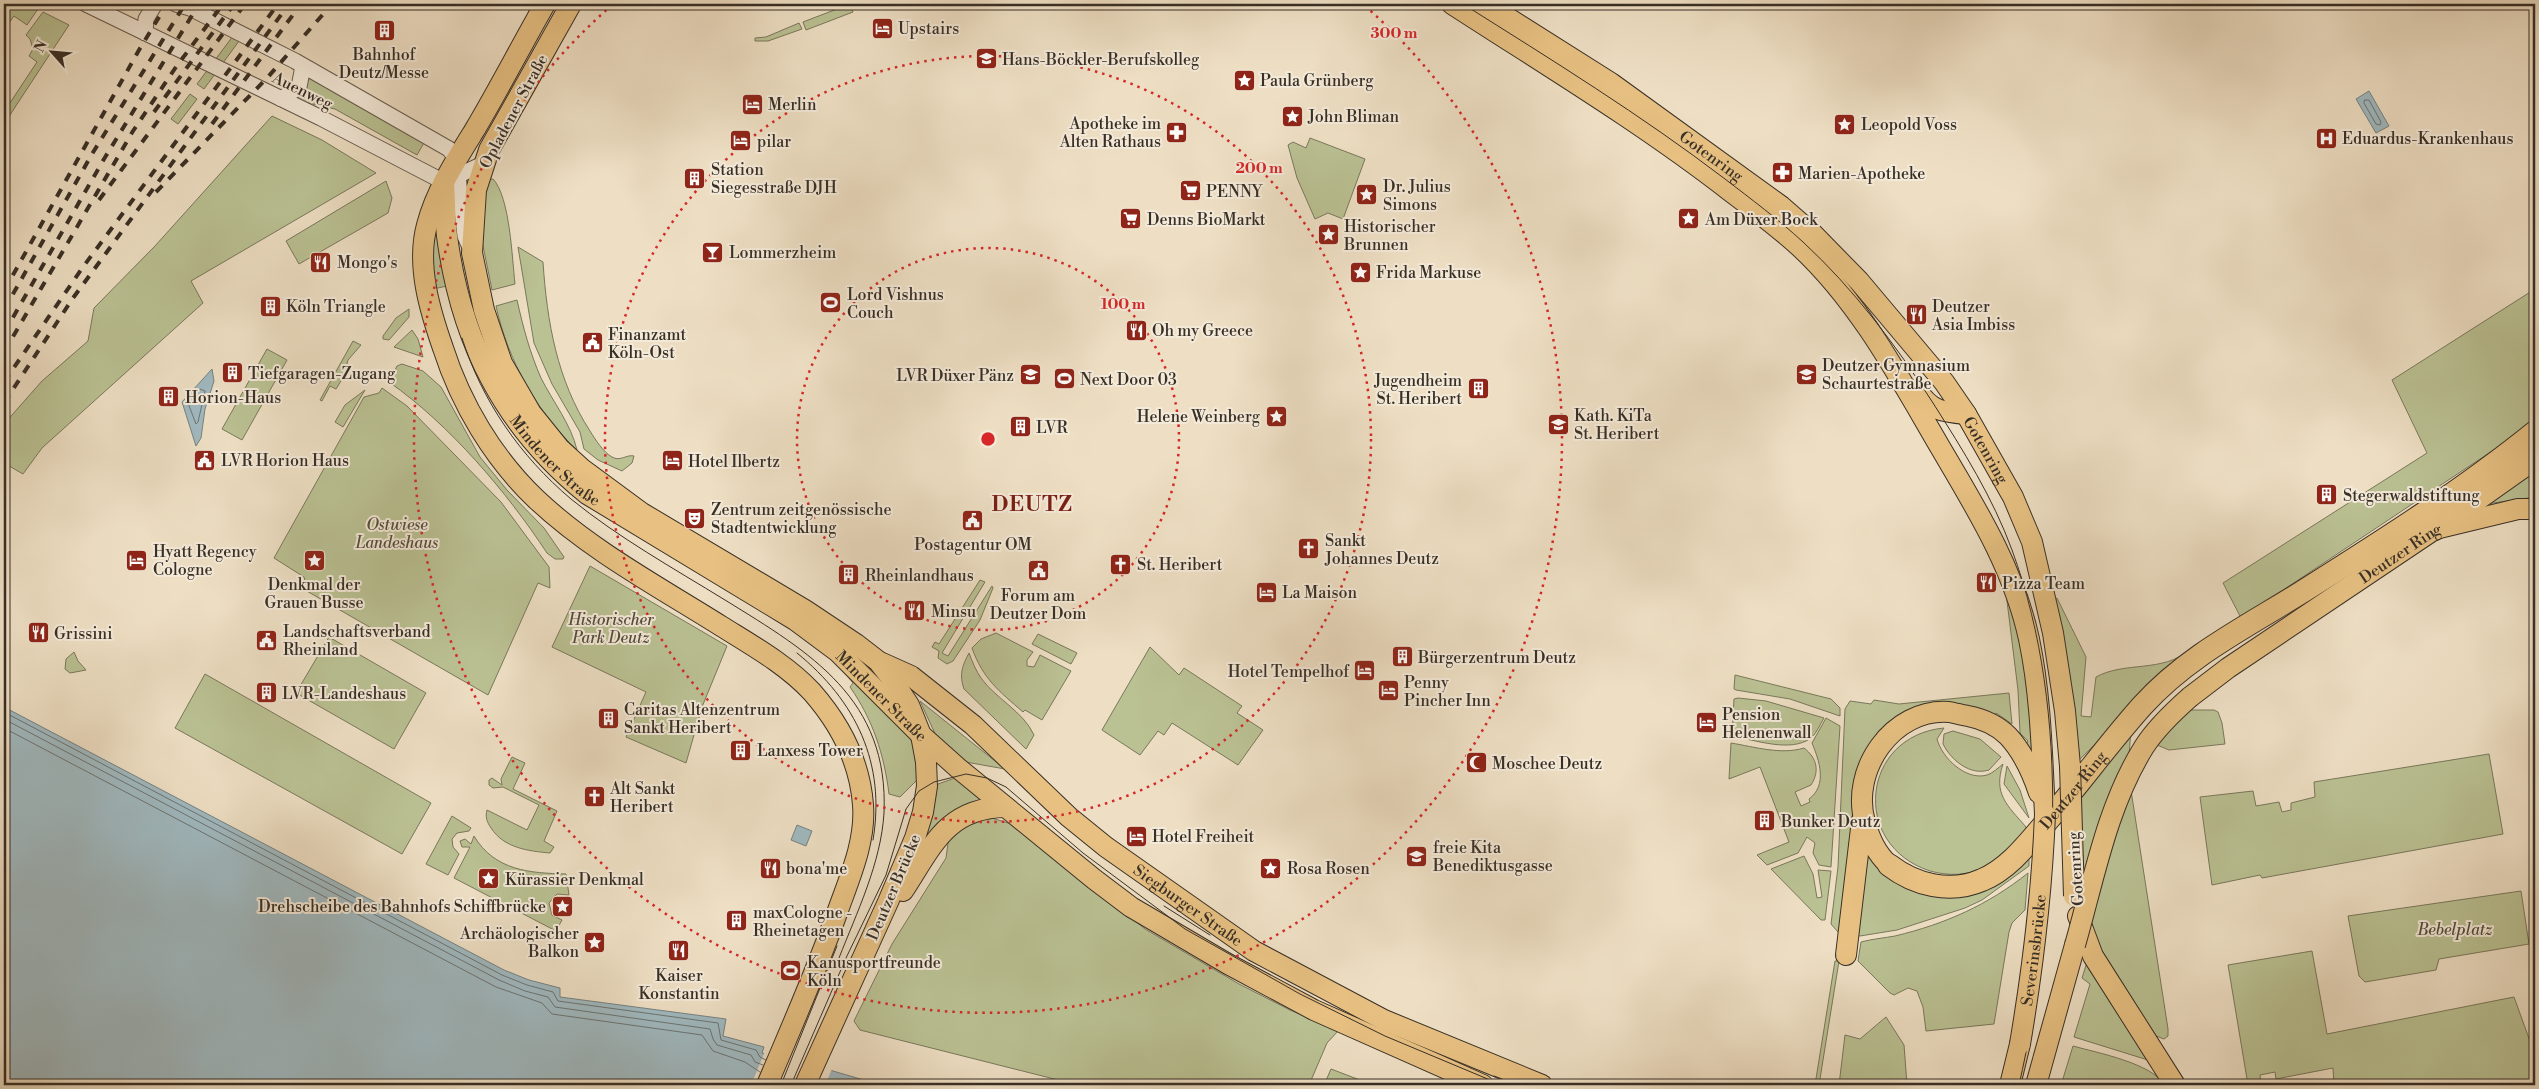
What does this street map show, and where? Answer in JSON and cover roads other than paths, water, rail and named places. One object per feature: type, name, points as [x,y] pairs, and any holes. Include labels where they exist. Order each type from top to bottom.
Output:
[{"type":"highway","name":"Deutzer Ring","points":[[1889,864],[1903,875],[1918,882],[1949,886],[1967,885],[1983,880],[2004,867],[2026,846],[2064,802],[2143,705],[2184,666],[2432,507],[2535,432]]},
{"type":"highway","name":"Deutzer Ring","points":[[2436,529],[2535,458]]},
{"type":"main road","name":"Opladener Straße","points":[[453,172],[545,4]]},
{"type":"main road","name":"Opladener Straße","points":[[472,253],[476,190],[483,164],[570,4]]},
{"type":"main road","name":"Gotenring","points":[[1452,4],[1561,72],[1673,147],[1791,239],[1844,294],[1902,380],[1976,507],[1997,548],[2027,634],[2038,711],[2045,814]]},
{"type":"main road","name":"Gotenring","points":[[1486,4],[1604,78],[1781,206],[1813,234],[1859,281],[1944,382],[1966,414],[2013,497],[2032,542],[2053,632],[2065,711],[2070,766],[2074,896],[2082,932],[2093,956],[2175,1085]]},
{"type":"main road","name":"Mindener Straße","points":[[453,172],[447,236],[467,319],[488,377],[518,426],[557,470],[587,494],[795,620],[838,652],[922,736]]},
{"type":"main road","points":[[453,172],[427,223],[423,250],[427,291],[448,366],[476,422],[506,467],[537,500],[614,559],[761,651],[791,673],[812,693],[832,719],[851,751],[861,789],[864,810],[860,842],[804,1000],[767,1085]]},
{"type":"main road","name":"Mindener Straße","points":[[472,253],[491,332],[502,363],[531,413],[560,449],[587,474],[642,513],[805,610],[878,661],[905,697],[922,736]]},
{"type":"main road","points":[[440,342],[446,324],[467,319],[491,332]]},
{"type":"main road","points":[[1902,380],[1916,389],[1931,407],[1942,412],[1966,414]]},
{"type":"main road","points":[[1931,407],[1940,406],[1944,400],[1944,382]]},
{"type":"main road","points":[[2436,529],[2518,510],[2535,509]]},
{"type":"main road","name":"Deutzer Ring","points":[[2070,965],[2113,813],[2133,766],[2158,728],[2190,697],[2228,668],[2436,529]]},
{"type":"main road","name":"Siegburger Straße","points":[[878,661],[911,676],[973,725],[1070,817],[1106,847],[1254,951],[1384,1020],[1542,1085]]},
{"type":"main road","name":"Deutzer Ring","points":[[1889,864],[1881,857],[1870,839],[1862,813],[1862,796],[1870,761],[1879,747],[1894,732],[1912,720],[1948,712],[1980,718],[1994,725],[2007,736],[2020,753],[2038,790],[2045,814]]},
{"type":"main road","name":"Siegburger Straße","points":[[922,736],[1005,807],[1115,896],[1184,939],[1314,1010],[1483,1085]]},
{"type":"main road","name":"Deutzer Brücke","points":[[805,1085],[904,865],[923,812],[927,778],[922,736]]},
{"type":"main road","points":[[876,929],[932,848],[952,824],[959,818],[978,810],[1005,807]]},
{"type":"main road","points":[[1846,955],[1862,813]]},
{"type":"main road","name":"Severinsbrücke","points":[[2010,1085],[2020,1044],[2039,921],[2045,814]]},
{"type":"main road","name":"Severinsbrücke","points":[[2036,1085],[2070,965]]},
{"type":"street","name":"Auenweg","points":[[86,4],[281,99],[453,172]]},
{"type":"street","points":[[145,33],[146,19],[155,4]]},
{"type":"street","name":"Auenweg","points":[[176,4],[190,8],[303,66],[437,140],[449,149],[453,172]]},
{"type":"street","points":[[281,99],[299,87],[303,66]]},
{"type":"street","points":[[472,253],[464,236],[453,172],[483,164]]},
{"type":"water","points":[[2369,91],[2389,126],[2376,133],[2356,99]]},
{"type":"water","points":[[212,369],[214,381],[205,409],[201,438],[196,446],[182,402]]},
{"type":"water","points":[[4,707],[504,970],[529,980],[560,988],[560,997],[726,1019],[723,1036],[764,1047],[762,1053],[806,1070],[809,1064],[881,1085],[4,1085]]},
{"type":"water","points":[[797,825],[812,831],[806,846],[791,840]]},
{"type":"tram line","points":[[1463,4],[1596,88],[1693,155],[1755,202],[1803,242],[1839,278],[1889,339],[1919,381],[1987,493],[2012,550],[2031,613],[2044,680],[2051,747],[2053,816],[2050,885],[2043,954],[2019,1085]]},
{"type":"tram line","points":[[462,338],[480,384],[505,426],[519,446],[552,482],[589,513],[627,540],[787,640],[839,684],[859,709],[873,739],[882,773],[884,813],[882,832],[873,869],[839,958]]},
{"type":"tram line","points":[[797,653],[836,692],[862,736],[870,760],[875,785],[876,812],[873,840]]},
{"type":"tram line","points":[[791,1085],[846,958],[886,875],[906,809],[919,791],[934,782],[966,774],[987,778],[1006,787],[1083,853],[1185,929],[1300,994],[1385,1036],[1502,1085]]},
{"type":"tram line","points":[[1164,906],[1210,935]]},
{"type":"tram line","points":[[781,1085],[837,946]]},
{"type":"tram line","points":[[1494,1076],[1518,1085]]},
{"type":"railway","points":[[4,291],[139,50],[167,4]]},
{"type":"railway","points":[[4,310],[92,154],[185,4]]},
{"type":"railway","points":[[4,333],[104,159],[199,4]]},
{"type":"railway","points":[[4,352],[133,131],[176,67],[223,4]]},
{"type":"railway","points":[[154,112],[234,4]]},
{"type":"railway","points":[[99,200],[245,4]]},
{"type":"railway","points":[[4,382],[83,267],[278,4]]},
{"type":"railway","points":[[4,403],[73,298],[289,4]]},
{"type":"railway","points":[[212,124],[301,4]]},
{"type":"railway","points":[[156,192],[267,78],[332,4]]},
{"type":"place","name":"Upstairs","points":[[882,28]]},
{"type":"place","name":"Bahnhof Deutz/Messe","points":[[384,30]]},
{"type":"place","name":"Hans-Böckler-Berufskolleg","points":[[986,59]]},
{"type":"place","name":"Paula Grünberg","points":[[1244,80]]},
{"type":"place","name":"Merlin","points":[[752,104]]},
{"type":"place","name":"John Bliman","points":[[1292,116]]},
{"type":"place","name":"Leopold Voss","points":[[1845,124]]},
{"type":"place","name":"Apotheke im Alten Rathaus","points":[[1177,132]]},
{"type":"place","name":"Eduardus-Krankenhaus","points":[[2326,138]]},
{"type":"place","name":"pilar","points":[[741,141]]},
{"type":"place","name":"Marien-Apotheke","points":[[1782,173]]},
{"type":"place","name":"Station Siegesstraße DJH","points":[[695,178]]},
{"type":"place","name":"PENNY","points":[[1190,191]]},
{"type":"place","name":"Dr. Julius Simons","points":[[1367,195]]},
{"type":"place","name":"Denns BioMarkt","points":[[1131,219]]},
{"type":"place","name":"Am Düxer Bock","points":[[1689,219]]},
{"type":"place","name":"Historischer Brunnen","points":[[1328,235]]},
{"type":"place","name":"Lommerzheim","points":[[713,252]]},
{"type":"place","name":"Mongo's","points":[[321,262]]},
{"type":"place","name":"Frida Markuse","points":[[1360,272]]},
{"type":"place","name":"Lord Vishnus Couch","points":[[831,303]]},
{"type":"place","name":"Köln Triangle","points":[[270,306]]},
{"type":"place","name":"Deutzer Asia Imbiss","points":[[1916,315]]},
{"type":"place","name":"Oh my Greece","points":[[1136,330]]},
{"type":"place","name":"Finanzamt Köln-Ost","points":[[592,343]]},
{"type":"place","name":"Tiefgaragen-Zugang","points":[[232,373]]},
{"type":"place","name":"Deutzer Gymnasium Schaurtestraße","points":[[1806,374]]},
{"type":"place","name":"LVR Düxer Pänz","points":[[1030,375]]},
{"type":"place","name":"Next Door 03","points":[[1064,379]]},
{"type":"place","name":"Jugendheim St. Heribert","points":[[1478,389]]},
{"type":"place","name":"Horion-Haus","points":[[169,397]]},
{"type":"place","name":"Helene Weinberg","points":[[1276,416]]},
{"type":"place","name":"Kath. KiTa St. Heribert","points":[[1558,424]]},
{"type":"place","name":"LVR","points":[[1020,427]]},
{"type":"place","name":"LVR Horion Haus","points":[[205,460]]},
{"type":"place","name":"Hotel Ilbertz","points":[[672,461]]},
{"type":"place","name":"Stegerwaldstiftung","points":[[2327,495]]},
{"type":"place","name":"Zentrum zeitgenössische Stadtentwicklung","points":[[695,518]]},
{"type":"place","name":"Postagentur OM","points":[[973,520]]},
{"type":"place","name":"Sankt Johannes Deutz","points":[[1309,549]]},
{"type":"place","name":"Hyatt Regency Cologne","points":[[137,560]]},
{"type":"place","name":"Denkmal der Grauen Busse","points":[[314,560]]},
{"type":"place","name":"St. Heribert","points":[[1121,564]]},
{"type":"place","name":"Forum am Deutzer Dom","points":[[1038,571]]},
{"type":"place","name":"Rheinlandhaus","points":[[849,575]]},
{"type":"place","name":"Pizza Team","points":[[1986,583]]},
{"type":"place","name":"La Maison","points":[[1266,592]]},
{"type":"place","name":"Minsu","points":[[915,611]]},
{"type":"place","name":"Grissini","points":[[38,633]]},
{"type":"place","name":"Landschaftsverband Rheinland","points":[[267,640]]},
{"type":"place","name":"Bürgerzentrum Deutz","points":[[1402,657]]},
{"type":"place","name":"Hotel Tempelhof","points":[[1365,671]]},
{"type":"place","name":"Penny Pincher Inn","points":[[1388,691]]},
{"type":"place","name":"LVR-Landeshaus","points":[[266,693]]},
{"type":"place","name":"Caritas Altenzentrum Sankt Heribert","points":[[608,718]]},
{"type":"place","name":"Pension Helenenwall","points":[[1706,723]]},
{"type":"place","name":"Lanxess Tower","points":[[741,750]]},
{"type":"place","name":"Moschee Deutz","points":[[1476,763]]},
{"type":"place","name":"Alt Sankt Heribert","points":[[594,797]]},
{"type":"place","name":"Bunker Deutz","points":[[1765,821]]},
{"type":"place","name":"Hotel Freiheit","points":[[1136,836]]},
{"type":"place","name":"freie Kita Benediktusgasse","points":[[1417,856]]},
{"type":"place","name":"bona'me","points":[[770,868]]},
{"type":"place","name":"Rosa Rosen","points":[[1271,868]]},
{"type":"place","name":"Kürassier Denkmal","points":[[489,879]]},
{"type":"place","name":"Drehscheibe des Bahnhofs Schiffbrücke","points":[[562,906]]},
{"type":"place","name":"maxCologne - Rheinetagen","points":[[737,921]]},
{"type":"place","name":"Archäologischer Balkon","points":[[595,942]]},
{"type":"place","name":"Kaiser Konstantin","points":[[679,951]]},
{"type":"place","name":"Kanusportfreunde Köln","points":[[791,971]]},
{"type":"district","name":"DEUTZ","points":[[1032,504]]},
{"type":"park label","name":"Ostwiese Landeshaus","points":[[397,533]]},
{"type":"park label","name":"Historischer Park Deutz","points":[[611,628]]},
{"type":"park label","name":"Bebelplatz","points":[[2455,929]]}]
